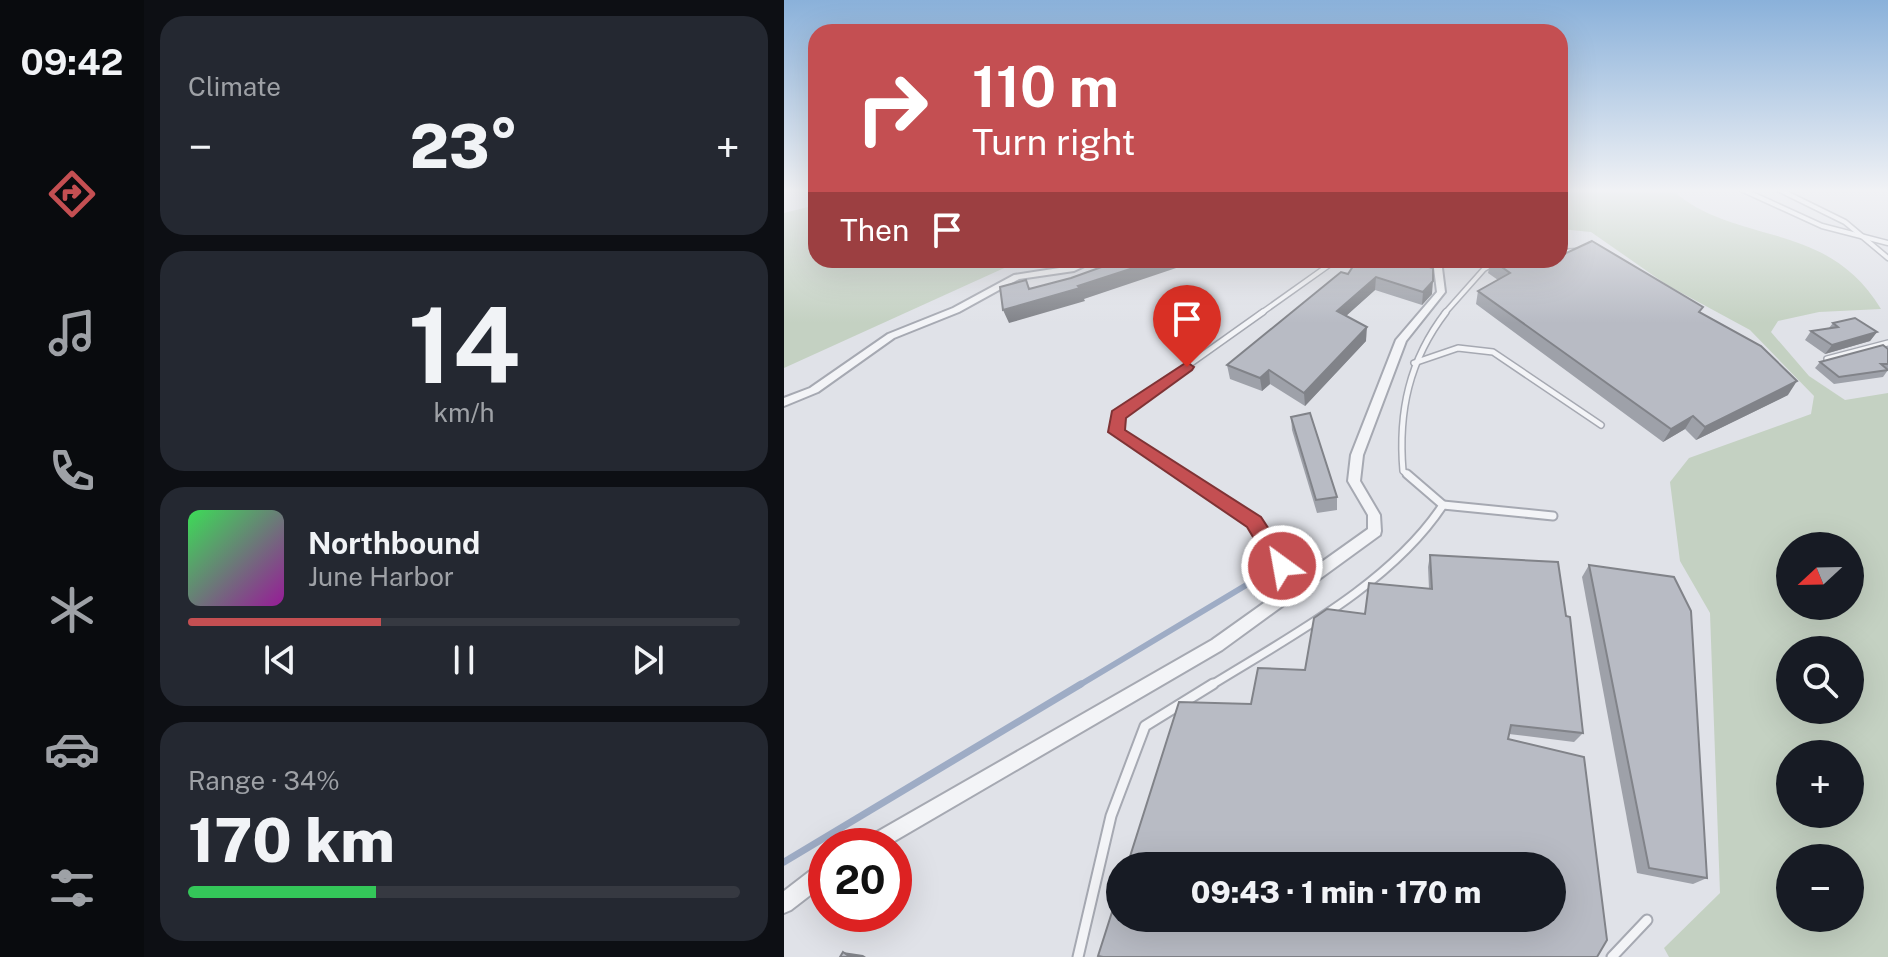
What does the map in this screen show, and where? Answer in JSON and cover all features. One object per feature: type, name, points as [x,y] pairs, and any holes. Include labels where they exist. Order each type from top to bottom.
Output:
[{"type":"street","points":[[784,402],[814,390],[891,336],[956,310],[1017,277],[1074,268]]},
{"type":"street","points":[[900,828],[1217,645],[1375,531],[1374,515],[1354,481],[1357,455],[1401,340],[1441,292],[1438,268]]},
{"type":"street","points":[[784,903],[808,885]]},
{"type":"lane","points":[[1848,234],[1888,243]]},
{"type":"lane","points":[[1861,234],[1888,258]]},
{"type":"lane","points":[[1568,252],[1576,251]]},
{"type":"lane","points":[[1295,588],[1254,522],[1116,432],[1118,415],[1325,268]]},
{"type":"lane","points":[[1485,268],[1455,298],[1427,335],[1409,375],[1399,445],[1403,471],[1443,505],[1553,516]]},
{"type":"lane","points":[[1827,359],[1888,343]]},
{"type":"lane","points":[[1414,363],[1458,348],[1493,352],[1601,425]]},
{"type":"lane","points":[[1078,957],[1111,816],[1145,726],[1332,610],[1425,532],[1443,505]]},
{"type":"lane","points":[[1612,957],[1647,920]]},
{"type":"green space","points":[[784,234],[808,234],[808,268],[1004,268],[784,368]]},
{"type":"green space","points":[[1593,234],[1769,234],[1807,246],[1834,260],[1859,280],[1881,309],[1819,312],[1778,321],[1771,332],[1809,376],[1845,400],[1888,393],[1888,957],[1669,957],[1664,948],[1720,893],[1710,613],[1680,561],[1670,482],[1689,458],[1811,414],[1814,396],[1750,330],[1667,285]]},
{"type":"building","points":[[1592,241],[1703,307],[1699,312],[1761,346],[1797,381],[1705,427],[1693,416],[1671,429],[1478,291],[1510,273],[1503,268],[1568,268],[1568,252]]},
{"type":"building","points":[[1099,268],[1133,268],[1078,286],[1080,288],[1003,310],[1000,287],[1026,280],[1029,289]]},
{"type":"building","points":[[1352,268],[1433,268],[1433,281],[1423,292],[1376,277],[1337,311],[1367,327],[1304,393],[1269,370],[1260,378],[1227,365],[1341,272],[1348,274]]},
{"type":"building","points":[[1855,318],[1877,332],[1832,345],[1811,331],[1838,327],[1833,323]]},
{"type":"building","points":[[1883,345],[1888,349],[1888,364],[1881,364],[1888,370],[1839,377],[1820,362]]},
{"type":"building","points":[[1310,413],[1337,497],[1316,500],[1291,417]]},
{"type":"building","points":[[1430,555],[1558,562],[1566,616],[1570,617],[1583,733],[1511,725],[1508,739],[1584,757],[1607,940],[1597,957],[1098,956],[1106,931],[1566,932],[1566,852],[1131,852],[1179,702],[1251,704],[1258,668],[1305,670],[1314,618],[1327,609],[1365,614],[1369,583],[1432,589]]},
{"type":"building","points":[[1589,565],[1674,577],[1691,611],[1707,878],[1649,868]]},
{"type":"waterway","points":[[1078,686],[1268,572]]},
{"type":"waterway","points":[[784,862],[1081,684]]},
{"type":"route","points":[[1187,367],[1118,415],[1116,432],[1254,522],[1282,566]]}]
